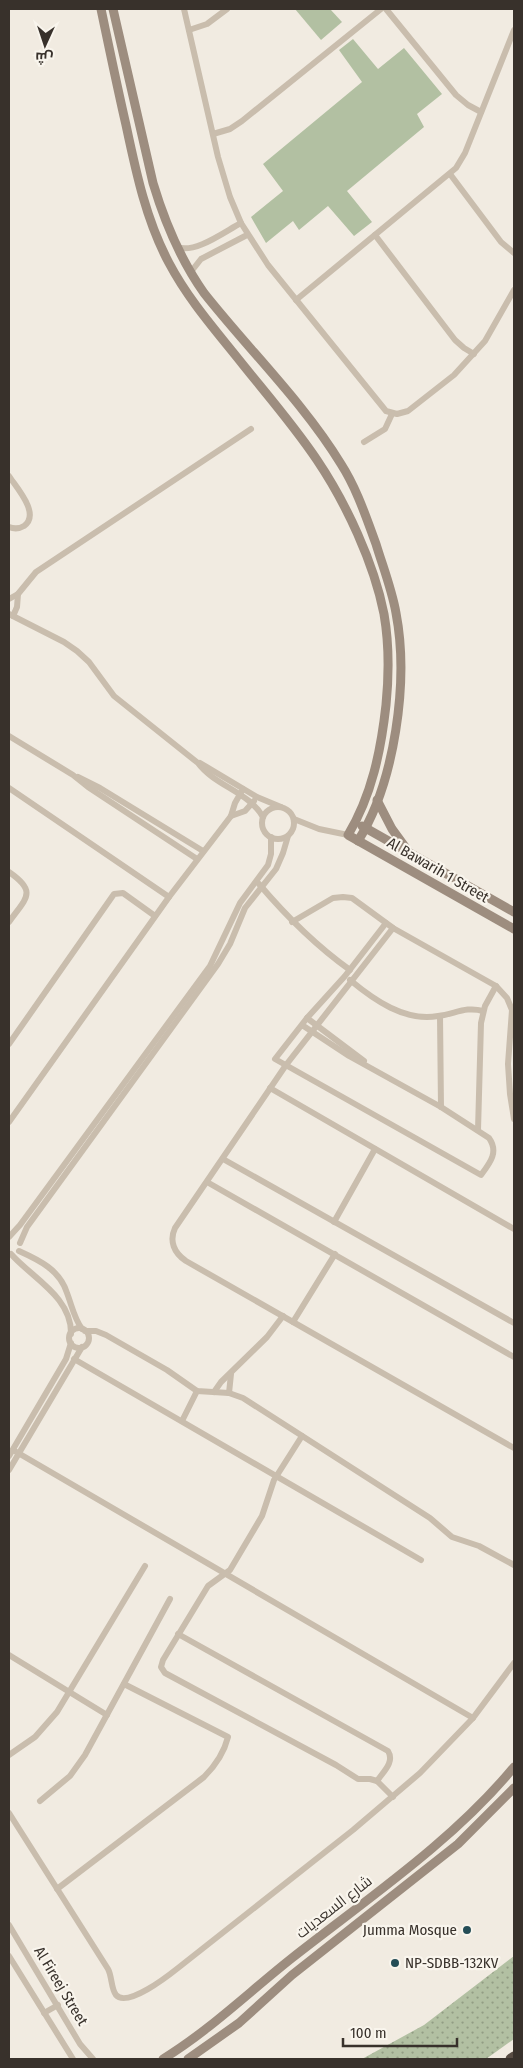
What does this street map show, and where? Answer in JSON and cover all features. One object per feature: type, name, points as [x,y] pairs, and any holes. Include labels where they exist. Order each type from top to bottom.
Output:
[{"type":"street","points":[[101,9],[145,205],[169,264],[194,302],[315,458],[341,499],[371,570],[384,614],[388,666],[384,722],[377,763],[371,784],[355,823],[348,835],[319,828],[294,819]]},
{"type":"street","points":[[114,9],[153,183],[176,247],[190,273],[209,299],[328,444],[349,479],[365,514],[392,596],[397,614],[402,660],[395,731],[377,800],[366,829],[358,841]]},
{"type":"street","points":[[184,9],[223,177],[240,223],[268,265],[381,407],[392,414],[402,414],[412,409],[445,384],[474,354],[494,328],[514,290]]},
{"type":"street","points":[[189,30],[207,24],[227,9]]},
{"type":"street","points":[[213,134],[242,121],[381,9]]},
{"type":"street","points":[[386,9],[456,95],[468,105],[481,112]]},
{"type":"street","points":[[296,300],[450,174],[461,161],[514,30]]},
{"type":"street","points":[[450,174],[501,242],[514,253]]},
{"type":"street","points":[[176,247],[192,248],[240,223]]},
{"type":"street","points":[[190,273],[196,263],[247,235]]},
{"type":"street","points":[[375,235],[455,340],[474,354]]},
{"type":"street","points":[[215,236],[221,248]]},
{"type":"street","points":[[364,442],[384,429],[392,414]]},
{"type":"street","points":[[9,599],[18,594],[26,582],[42,568],[251,429]]},
{"type":"street","points":[[9,476],[27,505],[30,518],[24,526],[9,527]]},
{"type":"street","points":[[351,520],[365,514]]},
{"type":"street","points":[[18,594],[18,603],[11,615],[64,642],[77,651],[89,662],[114,696],[198,763],[214,770],[241,792],[263,817]]},
{"type":"street","points":[[9,736],[72,775],[152,818],[204,851]]},
{"type":"street","points":[[9,788],[169,897]]},
{"type":"street","points":[[241,792],[257,796],[282,807],[290,812],[294,819],[293,828],[288,836],[280,861],[259,884]]},
{"type":"street","points":[[9,1122],[155,916],[231,816],[241,792]]},
{"type":"street","points":[[107,795],[147,826],[197,859]]},
{"type":"street","points":[[231,816],[240,813],[252,804],[257,796]]},
{"type":"street","points":[[377,800],[392,829],[411,855]]},
{"type":"street","points":[[9,1237],[115,1101],[226,952],[245,908],[270,860],[271,837],[263,826],[263,817],[268,810],[282,807]]},
{"type":"street","points":[[147,826],[152,818]]},
{"type":"street","name":"Al Bawarih 1 Street","points":[[355,823],[514,912]]},
{"type":"street","name":"Al Bawarih 1 Street","points":[[348,835],[514,929]]},
{"type":"street","points":[[271,837],[280,839],[288,836]]},
{"type":"street","points":[[9,872],[23,882],[27,891],[25,898],[9,922]]},
{"type":"street","points":[[259,884],[292,922],[350,970]]},
{"type":"street","points":[[9,1044],[114,894],[123,893],[155,916]]},
{"type":"street","points":[[292,922],[328,901],[342,896],[356,900],[393,928],[496,986],[507,998],[512,1010],[508,1064],[514,1119]]},
{"type":"street","points":[[302,1025],[349,1056],[441,1107],[491,1140],[494,1151],[492,1160],[481,1175],[275,1058],[307,1018],[350,970],[386,923]]},
{"type":"street","points":[[393,928],[286,1065],[173,1232],[172,1240],[176,1252],[186,1261],[514,1448]]},
{"type":"street","points":[[345,976],[378,1001],[397,1010],[425,1017],[440,1016],[464,1009],[483,1011]]},
{"type":"street","points":[[478,1130],[481,1023],[483,1011],[496,986]]},
{"type":"street","points":[[440,1016],[441,1107]]},
{"type":"street","points":[[307,1018],[357,1054],[366,1064]]},
{"type":"street","points":[[270,1088],[514,1229]]},
{"type":"street","points":[[18,1251],[27,1227],[115,1101]]},
{"type":"street","points":[[334,1222],[375,1149]]},
{"type":"street","points":[[223,1159],[514,1323]]},
{"type":"street","points":[[208,1182],[514,1357]]},
{"type":"street","points":[[9,1237],[14,1237],[20,1243]]},
{"type":"street","points":[[9,1470],[16,1452],[36,1418],[88,1340],[84,1330],[73,1314],[61,1280],[47,1265],[18,1251],[10,1254],[56,1296],[68,1316],[71,1334],[71,1343],[66,1359],[36,1418]]},
{"type":"street","points":[[293,1322],[335,1254]]},
{"type":"street","points":[[214,1392],[221,1382],[267,1337],[282,1316]]},
{"type":"street","points":[[71,1334],[76,1329],[96,1331],[167,1370],[197,1391],[229,1393],[249,1401],[430,1518],[452,1537],[479,1546],[514,1565]]},
{"type":"street","points":[[71,1343],[76,1347],[82,1347]]},
{"type":"street","points":[[74,1359],[421,1560]]},
{"type":"street","points":[[229,1393],[231,1374]]},
{"type":"street","points":[[182,1421],[197,1391]]},
{"type":"street","points":[[302,1436],[276,1476],[262,1516],[230,1570],[208,1586],[162,1662],[161,1669],[164,1673],[336,1765],[355,1778],[377,1781],[393,1797]]},
{"type":"street","points":[[9,1456],[16,1452]]},
{"type":"street","points":[[16,1452],[473,1718]]},
{"type":"street","points":[[9,1755],[27,1744],[43,1730],[57,1712],[145,1566]]},
{"type":"street","points":[[40,1801],[61,1785],[78,1766],[170,1600]]},
{"type":"street","points":[[178,1634],[388,1751],[391,1756],[390,1761],[377,1781]]},
{"type":"street","points":[[9,1655],[107,1715]]},
{"type":"street","points":[[9,1813],[108,1969],[115,1994],[120,1998],[127,1999],[156,1984],[178,1968],[393,1797],[427,1767],[473,1718],[514,1663]]},
{"type":"street","points":[[57,1889],[204,1777],[219,1759],[226,1745],[228,1737],[124,1684]]},
{"type":"street","name":"شارع السعديات","points":[[164,2059],[171,2056],[230,2012],[281,1966],[446,1836],[478,1806],[514,1767]]},
{"type":"street","name":"شارع السعديات","points":[[188,2059],[239,2023],[292,1975],[458,1844],[514,1788]]},
{"type":"street","name":"Al Fireej Street","points":[[9,1926],[80,2044],[92,2059]]},
{"type":"street","name":"Al Fireej Street","points":[[9,1956],[73,2059]]},
{"type":"street","points":[[44,2013],[58,2005]]},
{"type":"green space","points":[[295,9],[330,9],[342,22],[321,40]]},
{"type":"green space","points":[[353,39],[378,69],[404,48],[442,94],[417,114],[424,127],[347,191],[372,222],[354,236],[328,206],[299,230],[293,221],[266,243],[251,217],[283,191],[263,164],[362,82],[339,50]]},
{"type":"green space","points":[[514,1956],[514,2039],[486,2059],[362,2059],[424,2025]]},
{"type":"place","name":"Jumma Mosque","points":[[467,1930]]},
{"type":"place","name":"NP-SDBB-132KV","points":[[395,1963]]}]
